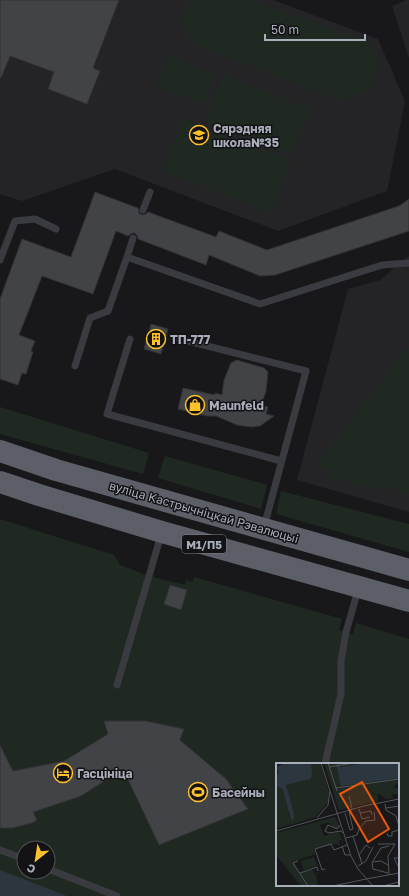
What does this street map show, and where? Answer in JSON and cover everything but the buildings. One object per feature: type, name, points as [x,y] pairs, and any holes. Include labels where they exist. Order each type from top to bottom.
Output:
[{"type":"highway","name":"вуліца Кастрычніцкай Рэвалюцыі","points":[[0,451],[56,470],[409,570]]},
{"type":"highway","name":"М1/П5","points":[[0,482],[39,496],[162,532],[409,601]]},
{"type":"lane","points":[[143,210],[150,192]]},
{"type":"lane","points":[[0,260],[15,221],[35,219],[56,229]]},
{"type":"lane","points":[[75,366],[90,318],[108,311],[133,238]]},
{"type":"lane","points":[[127,257],[260,304],[382,265],[409,263]]},
{"type":"lane","points":[[176,338],[306,371],[264,529]]},
{"type":"lane","points":[[130,339],[107,414],[281,461]]},
{"type":"lane","points":[[117,685],[162,532]]},
{"type":"lane","points":[[325,763],[341,694],[342,654],[359,588]]},
{"type":"lane","points":[[0,850],[16,856]]},
{"type":"lane","points":[[56,872],[117,896]]},
{"type":"shaded area","name":"Сярэдняя школа№35","points":[[0,0],[273,0],[378,39],[405,101],[387,191],[278,231],[115,169],[22,201],[0,194]]},
{"type":"shaded area","points":[[191,0],[248,0],[369,42],[380,62],[368,90],[343,101],[194,44],[181,22]]},
{"type":"shaded area","points":[[409,0],[409,58],[392,6]]},
{"type":"shaded area","points":[[167,56],[215,74],[205,104],[156,86]]},
{"type":"shaded area","points":[[223,75],[310,109],[292,155],[205,122]]},
{"type":"shaded area","points":[[183,119],[291,160],[271,212],[163,171]]},
{"type":"shaded area","points":[[409,256],[409,512],[297,480],[348,289],[380,280]]},
{"type":"shaded area","points":[[409,346],[409,494],[379,485],[377,490],[328,476],[329,470],[316,466]]},
{"type":"shaded area","points":[[0,407],[149,453],[143,474],[0,434]]},
{"type":"shaded area","points":[[165,456],[267,485],[261,509],[158,478]]},
{"type":"shaded area","points":[[281,491],[409,524],[409,552],[276,514]]},
{"type":"shaded area","points":[[0,519],[114,555],[120,565],[149,576],[185,585],[186,580],[192,582],[194,577],[342,619],[339,630],[353,634],[356,623],[409,639],[409,896],[0,896]]},
{"type":"shaded area","points":[[0,870],[16,876],[16,880],[26,880],[67,896],[0,896]]},
{"type":"place","name":"Сярэдняя школа№35","points":[[199,135]]},
{"type":"place","name":"ТП-777","points":[[156,339]]},
{"type":"place","name":"Maunfeld","points":[[195,405]]},
{"type":"place","name":"Гасцініца","points":[[63,773]]},
{"type":"place","name":"Басейны","points":[[198,792]]}]
